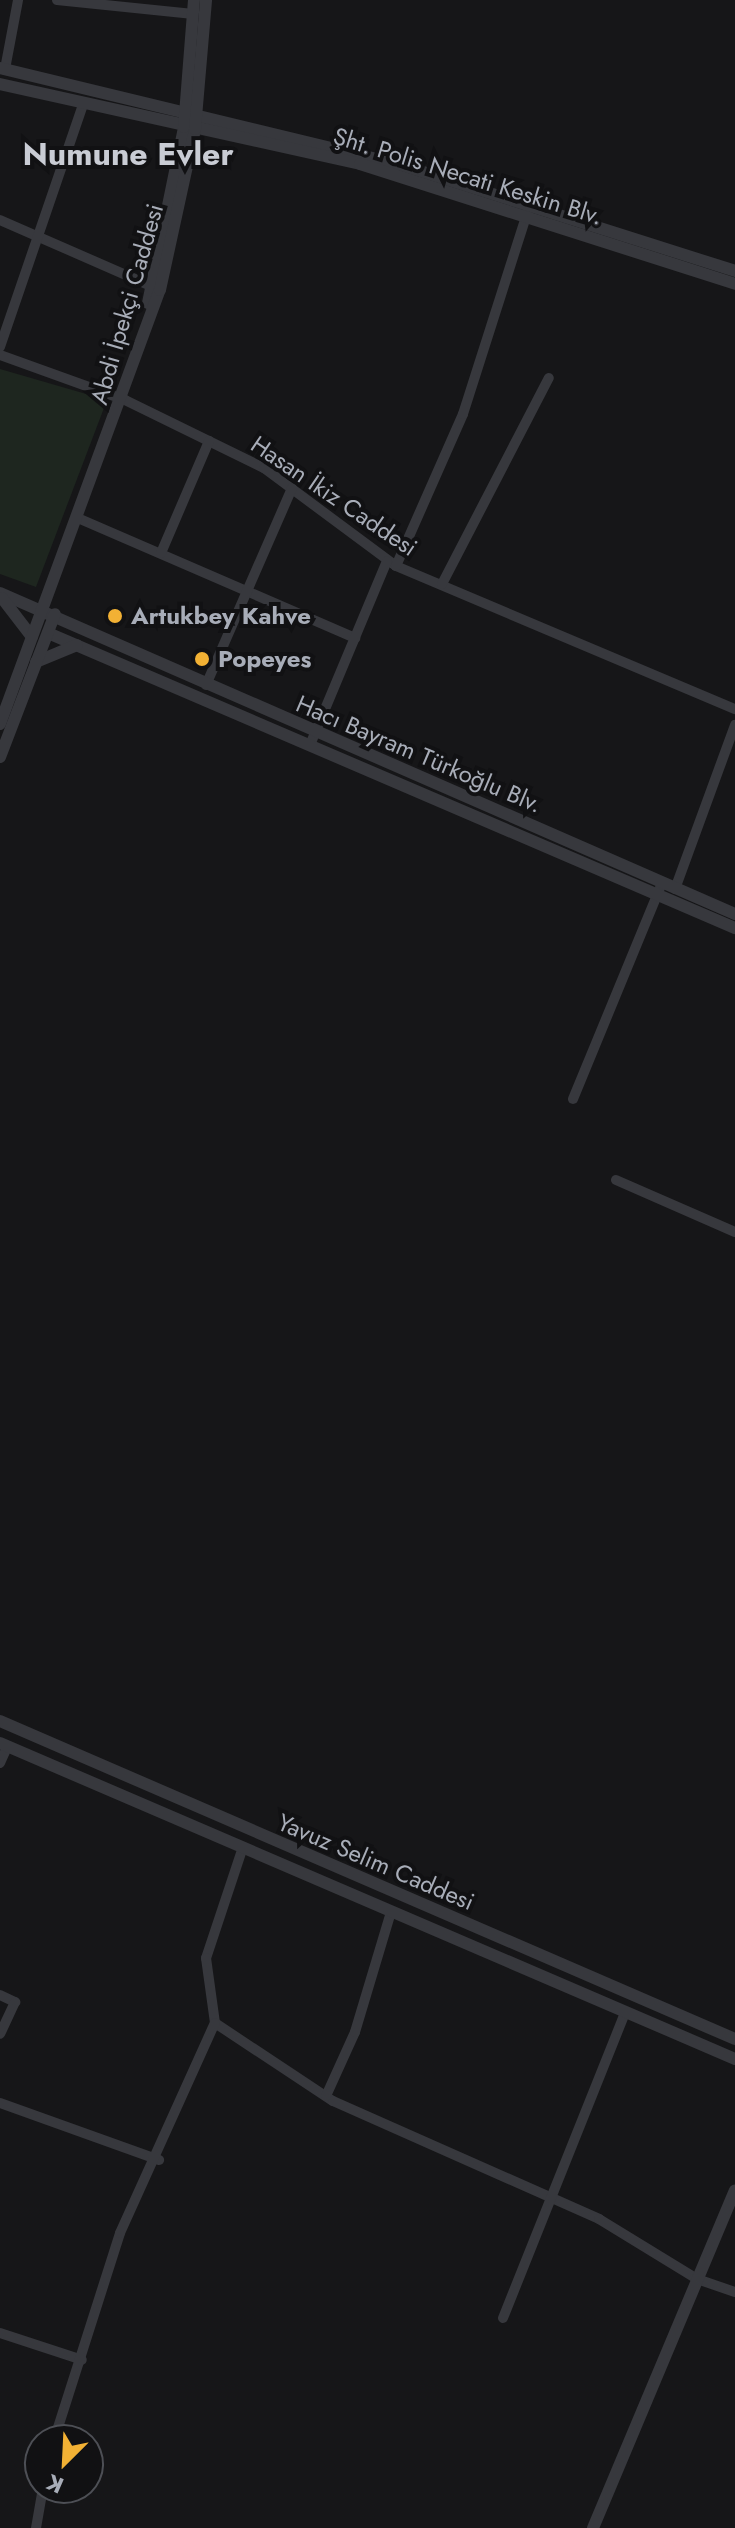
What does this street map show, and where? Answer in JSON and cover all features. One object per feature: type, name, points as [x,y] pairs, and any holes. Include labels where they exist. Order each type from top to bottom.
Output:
[{"type":"street","points":[[2,69],[18,0]]},
{"type":"street","points":[[57,0],[193,14]]},
{"type":"street","points":[[190,128],[194,0]]},
{"type":"street","points":[[190,111],[206,0]]},
{"type":"street","name":"Şht. Polis Necati Keskin Blv.","points":[[2,69],[190,111],[398,164],[735,271]]},
{"type":"street","name":"Şht. Polis Necati Keskin Blv.","points":[[0,84],[83,105],[329,156],[527,214],[735,284]]},
{"type":"street","points":[[0,347],[41,235],[83,105]]},
{"type":"street","name":"Abdi İpekçi Caddesi","points":[[49,611],[125,400],[156,288],[190,128]]},
{"type":"street","points":[[312,739],[355,638],[463,414],[527,214]]},
{"type":"street","points":[[0,220],[41,235],[156,288]]},
{"type":"street","name":"Hasan İkiz Caddesi","points":[[0,355],[125,400],[209,441],[292,488],[392,564],[735,709]]},
{"type":"street","points":[[442,584],[549,378]]},
{"type":"street","points":[[161,553],[209,441]]},
{"type":"street","points":[[206,685],[292,488]]},
{"type":"street","points":[[80,519],[355,638]]},
{"type":"street","points":[[0,595],[32,637]]},
{"type":"street","name":"Hacı Bayram Türkoğlu Blv.","points":[[0,595],[49,611],[312,739]]},
{"type":"street","points":[[0,757],[48,633],[49,611]]},
{"type":"street","points":[[0,724],[32,637],[49,611]]},
{"type":"street","name":"Hacı Bayram Türkoğlu Blv.","points":[[48,633],[312,739],[660,889],[735,928]]},
{"type":"street","points":[[36,662],[77,645]]},
{"type":"street","points":[[675,889],[735,725]]},
{"type":"street","points":[[573,1099],[660,889]]},
{"type":"street","name":"Hacı Bayram Türkoğlu Blv.","points":[[660,889],[675,889],[735,914]]},
{"type":"street","points":[[616,1180],[735,1232]]},
{"type":"street","name":"Yavuz Selim Caddesi","points":[[0,1721],[735,2039]]},
{"type":"street","points":[[0,1763],[3,1745]]},
{"type":"street","name":"Yavuz Selim Caddesi","points":[[3,1745],[241,1853],[735,2059]]},
{"type":"street","points":[[60,2424],[120,2233],[159,2160],[215,2023],[206,1958],[249,1831]]},
{"type":"street","points":[[326,2096],[355,2032],[390,1915]]},
{"type":"street","points":[[0,1995],[15,2002],[0,2034]]},
{"type":"street","points":[[503,2318],[625,2013]]},
{"type":"street","points":[[215,2023],[326,2096],[549,2197],[697,2279],[735,2292]]},
{"type":"street","points":[[0,2103],[159,2160]]},
{"type":"street","points":[[593,2528],[735,2191]]},
{"type":"street","points":[[0,2333],[82,2360]]},
{"type":"street","points":[[36,2528],[40,2504]]},
{"type":"shaded area","points":[[0,369],[107,400],[36,587],[0,574]]},
{"type":"place","name":"Artukbey Kahve","points":[[115,616]]},
{"type":"place","name":"Popeyes","points":[[202,659]]},
{"type":"district","name":"Numune Evler","points":[[128,154]]}]
